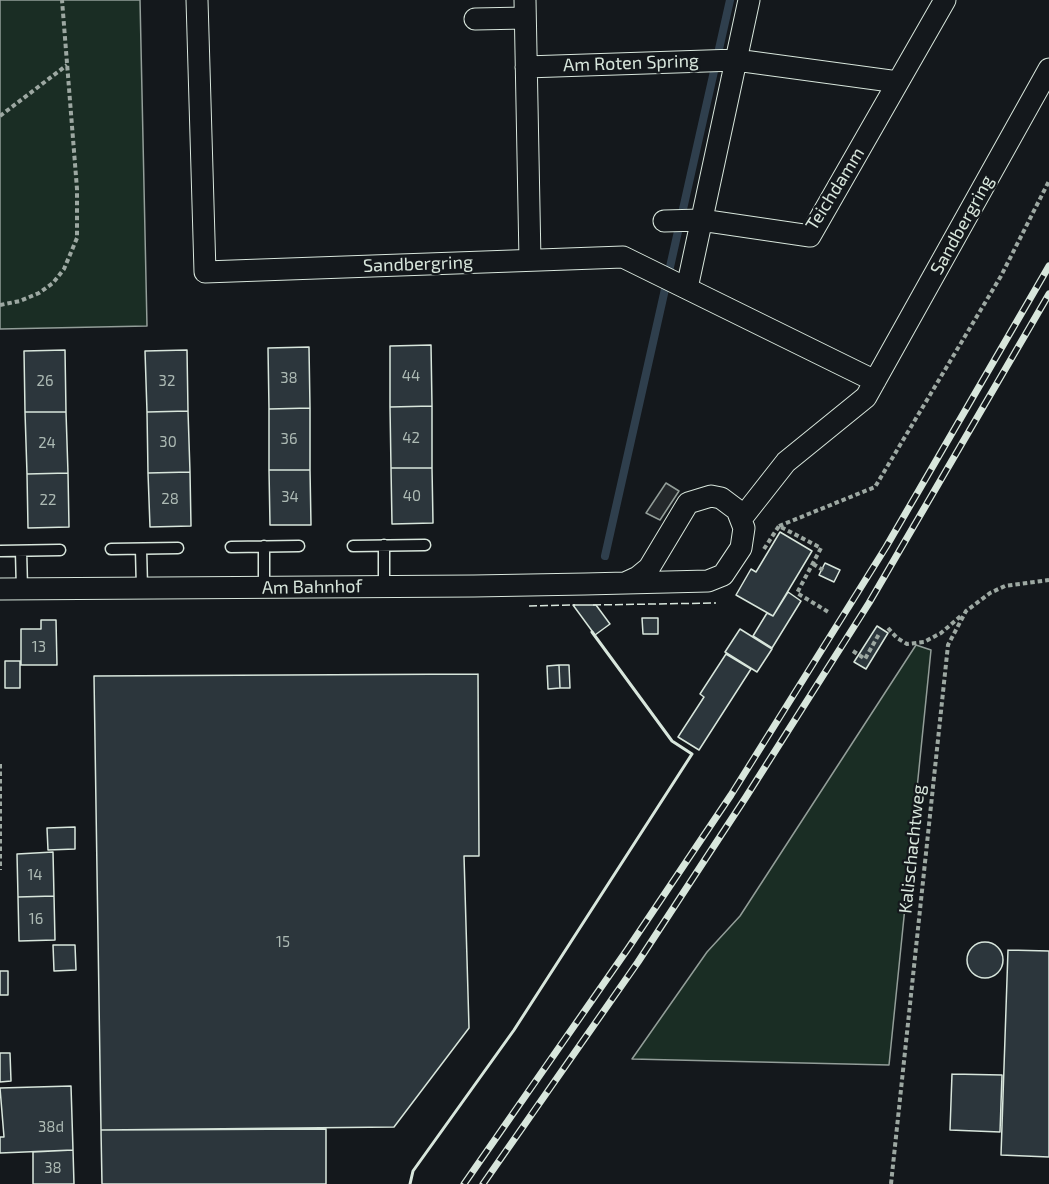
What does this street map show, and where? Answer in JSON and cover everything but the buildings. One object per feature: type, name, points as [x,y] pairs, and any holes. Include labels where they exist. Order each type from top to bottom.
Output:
[{"type":"street","name":"Sandbergring","points":[[197,0],[205,272],[623,256],[874,381]]},
{"type":"street","points":[[682,286],[701,220],[723,60],[749,0]]},
{"type":"street","name":"Teichdamm","points":[[664,221],[701,220],[810,236],[945,0]]},
{"type":"street","points":[[475,19],[525,9],[530,260]]},
{"type":"street","points":[[723,60],[898,82]]},
{"type":"street","name":"Am Roten Spring","points":[[526,67],[723,60]]},
{"type":"street","name":"Sandbergring","points":[[742,518],[786,462],[866,397],[1049,69]]},
{"type":"street","points":[[625,583],[638,577],[650,567],[684,507],[693,500],[711,496],[720,498],[737,510],[742,518],[745,537],[741,548]]},
{"type":"street","name":"Am Bahnhof","points":[[0,589],[625,583],[716,579],[729,568],[741,548]]},
{"type":"lane","points":[[354,546],[425,544]]},
{"type":"lane","points":[[384,545],[384,586]]},
{"type":"lane","points":[[264,546],[264,587]]},
{"type":"lane","points":[[231,547],[299,546]]},
{"type":"lane","points":[[111,549],[178,548]]},
{"type":"lane","points":[[141,549],[141,588]]},
{"type":"lane","points":[[0,551],[60,550]]},
{"type":"lane","points":[[21,551],[22,589]]},
{"type":"path","points":[[0,304],[20,301],[39,293],[53,283],[64,269],[77,238],[77,189],[62,0]]},
{"type":"path","points":[[0,116],[68,64]]},
{"type":"path","points":[[741,548],[763,552],[779,526],[875,487],[1001,276],[1049,181]]},
{"type":"path","points":[[779,526],[821,548],[797,593],[830,613]]},
{"type":"path","points":[[813,564],[823,570]]},
{"type":"path","name":"Kalischachtweg","points":[[891,1184],[943,674],[948,645],[966,611],[990,593],[1005,586],[1049,580]]},
{"type":"path","points":[[888,628],[897,638],[908,644],[924,642],[941,633],[966,611]]},
{"type":"path","points":[[852,651],[865,658],[879,634]]},
{"type":"path","points":[[0,764],[0,870]]},
{"type":"green space","points":[[0,0],[140,0],[147,326],[0,329]]},
{"type":"green space","points":[[916,645],[931,650],[889,1065],[632,1059],[707,952],[740,916]]},
{"type":"shaded area","points":[[666,483],[679,491],[660,520],[646,513]]},
{"type":"waterway","points":[[605,556],[730,0]]},
{"type":"railway","points":[[464,1184],[627,950],[731,795],[886,547],[1049,266]]},
{"type":"railway","points":[[483,1184],[638,962],[746,797],[869,603],[1049,294]]},
{"type":"fence","points":[[593,605],[716,603]]},
{"type":"fence","points":[[529,606],[575,605]]},
{"type":"wall","points":[[410,1184],[413,1171],[514,1030],[692,754],[672,741],[592,632]]}]
